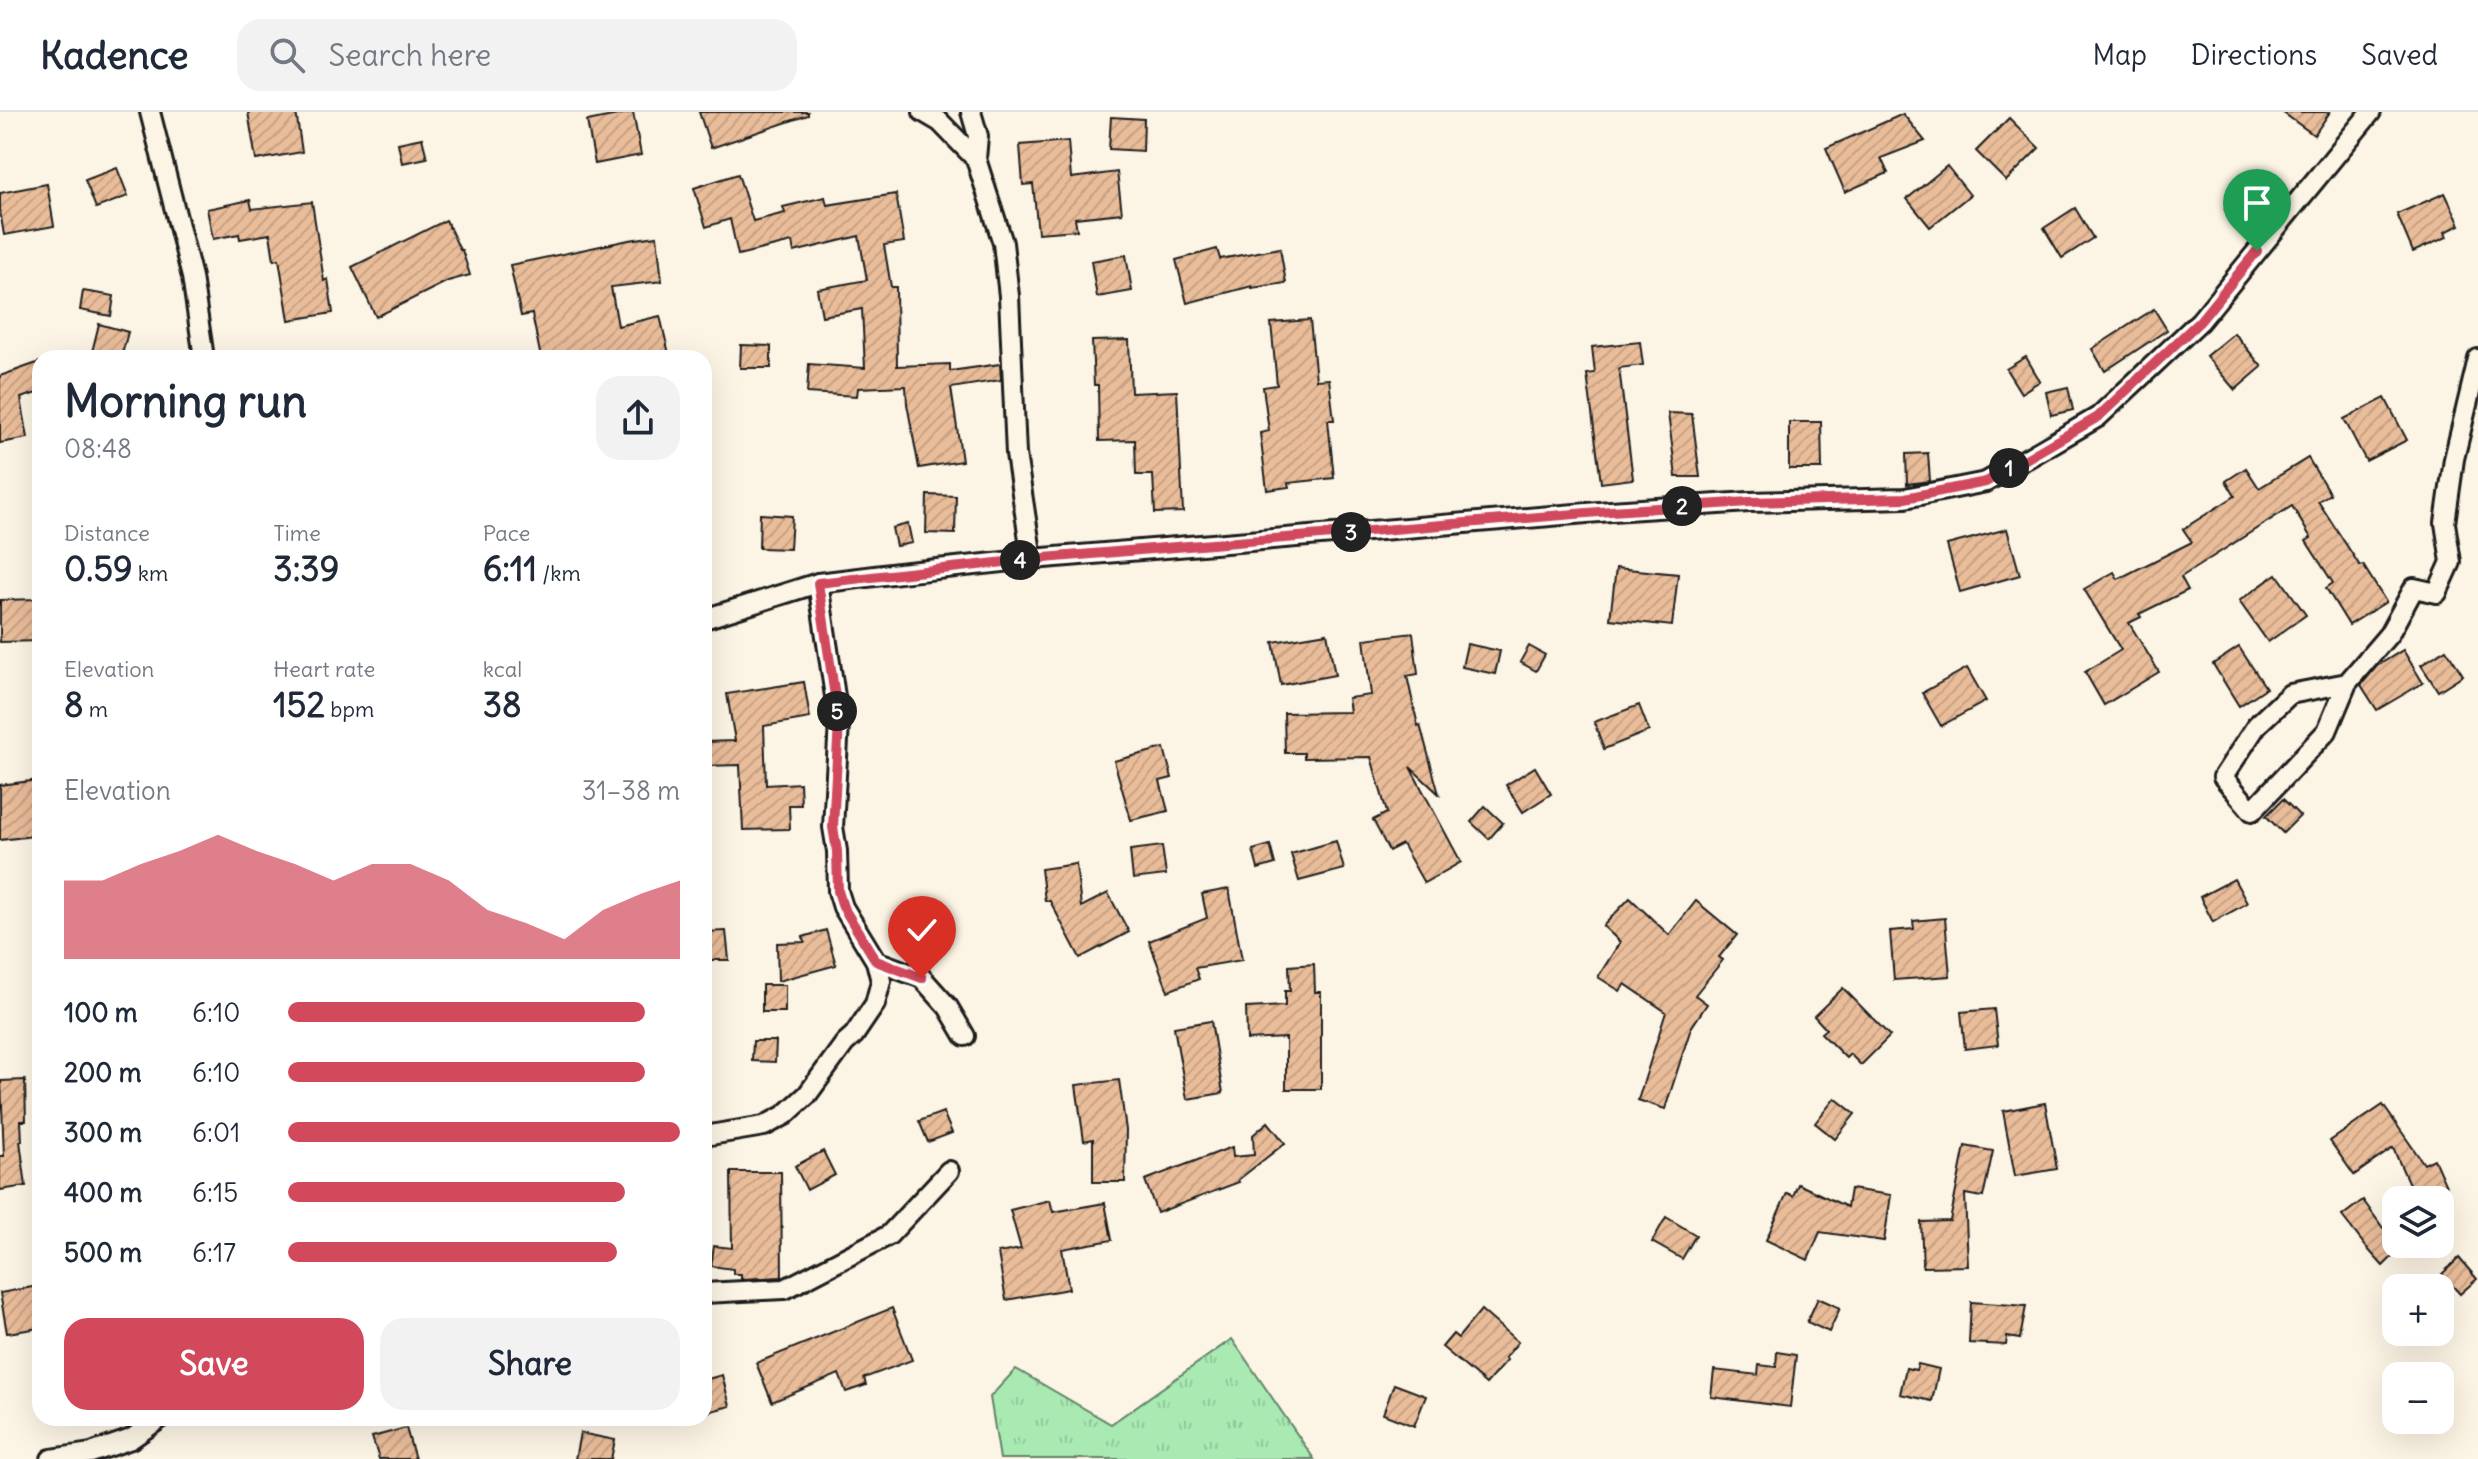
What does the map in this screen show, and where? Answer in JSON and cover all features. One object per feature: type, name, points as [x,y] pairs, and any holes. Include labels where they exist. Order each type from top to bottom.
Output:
[{"type":"street","points":[[150,112],[192,277],[203,350]]},
{"type":"street","points":[[923,112],[940,122],[976,159]]},
{"type":"street","points":[[971,112],[978,136],[976,159],[1003,243],[1009,296],[1016,454],[1032,559]]},
{"type":"street","points":[[712,616],[818,583],[1032,559],[1611,511],[1749,502],[1905,498],[1986,482],[2098,417],[2189,331],[2371,112]]},
{"type":"street","points":[[2347,683],[2290,694],[2257,725],[2223,777],[2252,811],[2327,731],[2347,683],[2389,634],[2414,588],[2437,593],[2451,562],[2445,523],[2454,459],[2478,359]]},
{"type":"street","points":[[712,1135],[764,1126],[785,1115],[807,1095],[875,1004],[881,981],[876,961],[843,907],[838,891],[833,827],[839,723],[818,583]]},
{"type":"street","points":[[876,961],[922,978],[948,1007],[965,1036]]},
{"type":"street","points":[[712,1293],[785,1289],[889,1235],[949,1171]]},
{"type":"street","points":[[51,1459],[91,1453],[131,1439],[150,1426]]},
{"type":"green space","points":[[1232,1339],[1314,1459],[1000,1459],[990,1397],[1016,1369],[1111,1424]]},
{"type":"building","points":[[248,112],[296,112],[302,152],[256,160]]},
{"type":"building","points":[[633,112],[641,155],[595,164],[587,121]]},
{"type":"building","points":[[699,112],[808,112],[808,115],[711,148]]},
{"type":"building","points":[[2282,112],[2330,112],[2314,135]]},
{"type":"building","points":[[1903,114],[1925,141],[1881,158],[1888,173],[1845,192],[1826,148]]},
{"type":"building","points":[[1111,117],[1144,119],[1143,151],[1109,149]]},
{"type":"building","points":[[2009,118],[2039,148],[2006,181],[1976,151]]},
{"type":"building","points":[[422,138],[427,158],[402,163],[398,143]]},
{"type":"building","points":[[1068,141],[1071,178],[1117,172],[1122,213],[1075,218],[1077,230],[1038,233],[1033,184],[1023,185],[1020,145]]},
{"type":"building","points":[[1947,166],[1970,195],[1930,227],[1907,199]]},
{"type":"building","points":[[117,168],[128,196],[96,208],[85,180]]},
{"type":"building","points":[[2250,171],[2282,192],[2257,230],[2225,210]]},
{"type":"building","points":[[738,174],[753,221],[785,213],[783,207],[825,197],[827,205],[896,194],[904,242],[884,245],[891,287],[896,287],[897,366],[950,364],[950,371],[1000,364],[1001,380],[951,388],[962,461],[919,468],[906,386],[858,388],[857,396],[807,393],[809,364],[865,368],[862,309],[822,316],[817,289],[867,280],[859,236],[794,252],[792,242],[738,255],[730,219],[706,227],[694,188]]},
{"type":"building","points":[[47,184],[54,226],[4,235],[0,193]]},
{"type":"building","points":[[2445,193],[2460,225],[2445,232],[2447,237],[2413,252],[2397,214]]},
{"type":"building","points":[[250,200],[252,209],[312,202],[324,281],[328,279],[333,313],[289,320],[279,259],[274,260],[270,234],[240,239],[239,234],[213,239],[207,209]]},
{"type":"building","points":[[2075,208],[2093,238],[2062,258],[2044,228]]},
{"type":"building","points":[[446,220],[462,250],[470,275],[448,281],[376,317],[352,267]]},
{"type":"building","points":[[657,236],[662,281],[611,287],[618,326],[660,316],[668,350],[539,350],[532,314],[521,316],[510,265]]},
{"type":"building","points":[[1280,248],[1286,283],[1252,286],[1187,303],[1176,260],[1217,249],[1220,259]]},
{"type":"building","points":[[1126,255],[1132,291],[1097,297],[1091,261]]},
{"type":"building","points":[[83,291],[114,296],[111,316],[80,310]]},
{"type":"building","points":[[2154,309],[2167,330],[2105,371],[2092,349]]},
{"type":"building","points":[[1310,320],[1316,380],[1329,379],[1334,420],[1328,420],[1334,478],[1288,483],[1289,487],[1267,490],[1260,433],[1269,431],[1263,387],[1277,385],[1271,323]]},
{"type":"building","points":[[99,324],[128,332],[123,350],[92,350]]},
{"type":"building","points":[[2234,333],[2262,367],[2235,390],[2206,356]]},
{"type":"building","points":[[1129,340],[1131,393],[1177,391],[1183,512],[1155,513],[1153,475],[1136,475],[1135,440],[1099,441],[1098,385],[1094,385],[1092,341]]},
{"type":"building","points":[[1640,342],[1643,365],[1619,368],[1633,479],[1601,483],[1587,374],[1595,373],[1592,347]]},
{"type":"building","points":[[741,345],[771,346],[771,368],[740,368]]},
{"type":"building","points":[[2026,357],[2040,381],[2021,393],[2006,369]]},
{"type":"building","points":[[32,365],[32,395],[21,398],[28,438],[0,443],[0,376]]},
{"type":"building","points":[[2068,387],[2073,410],[2051,415],[2046,392]]},
{"type":"building","points":[[2385,398],[2407,440],[2366,461],[2344,419]]},
{"type":"building","points":[[1668,413],[1692,414],[1700,477],[1676,477]]},
{"type":"building","points":[[1789,422],[1821,422],[1822,469],[1789,469]]},
{"type":"building","points":[[1928,453],[1930,481],[1907,484],[1906,454]]},
{"type":"building","points":[[2308,458],[2330,494],[2318,501],[2386,602],[2349,625],[2326,588],[2333,583],[2306,541],[2311,538],[2292,506],[2181,577],[2188,590],[2139,614],[2141,617],[2129,623],[2159,672],[2104,705],[2085,672],[2121,650],[2084,589],[2114,572],[2118,579],[2192,542],[2183,529],[2235,496],[2226,481],[2246,468],[2259,488]]},
{"type":"building","points":[[927,495],[956,496],[955,534],[926,533]]},
{"type":"building","points":[[760,514],[792,516],[790,549],[759,548]]},
{"type":"building","points":[[908,524],[912,543],[896,546],[892,528]]},
{"type":"building","points":[[2007,529],[2020,575],[1960,592],[1947,545]]},
{"type":"building","points":[[1616,568],[1678,574],[1672,626],[1610,619]]},
{"type":"building","points":[[2277,574],[2306,615],[2268,642],[2239,601]]},
{"type":"building","points":[[32,599],[32,641],[0,642],[0,600]]},
{"type":"building","points":[[1327,633],[1335,675],[1281,685],[1273,642]]},
{"type":"building","points":[[1413,633],[1418,674],[1407,676],[1418,726],[1439,794],[1410,767],[1461,862],[1424,883],[1402,844],[1389,851],[1373,820],[1387,813],[1371,757],[1304,758],[1304,753],[1285,753],[1284,713],[1350,712],[1348,698],[1371,695],[1364,639]]},
{"type":"building","points":[[1467,644],[1500,651],[1495,674],[1462,667]]},
{"type":"building","points":[[1529,646],[1545,655],[1536,671],[1520,662]]},
{"type":"building","points":[[2239,647],[2266,688],[2239,706],[2213,664]]},
{"type":"building","points":[[2446,649],[2463,675],[2438,691],[2421,665]]},
{"type":"building","points":[[2403,650],[2423,683],[2377,710],[2361,685],[2377,666]]},
{"type":"building","points":[[1967,668],[1986,701],[1941,726],[1922,693]]},
{"type":"building","points":[[804,682],[810,718],[764,726],[766,785],[800,783],[801,805],[789,805],[790,829],[743,830],[740,765],[712,766],[712,742],[735,741],[727,694]]},
{"type":"building","points":[[1639,705],[1649,731],[1604,749],[1594,722]]},
{"type":"building","points":[[1164,748],[1172,778],[1160,781],[1168,811],[1131,820],[1114,761]]},
{"type":"building","points":[[1535,767],[1551,794],[1523,812],[1506,785]]},
{"type":"building","points":[[32,781],[32,836],[0,840],[0,785]]},
{"type":"building","points":[[2283,799],[2300,816],[2283,833],[2266,816]]},
{"type":"building","points":[[1485,806],[1503,823],[1489,839],[1471,822]]},
{"type":"building","points":[[1336,841],[1344,869],[1299,881],[1291,854]]},
{"type":"building","points":[[1270,845],[1275,864],[1258,869],[1253,850]]},
{"type":"building","points":[[1162,846],[1166,875],[1133,879],[1130,850]]},
{"type":"building","points":[[1076,864],[1081,907],[1108,893],[1129,932],[1080,958],[1050,901],[1045,901],[1041,869]]},
{"type":"building","points":[[2234,879],[2247,903],[2213,922],[2200,897]]},
{"type":"building","points":[[1229,889],[1242,960],[1195,968],[1199,979],[1168,991],[1149,941],[1207,918],[1202,894]]},
{"type":"building","points":[[1630,898],[1669,935],[1696,901],[1737,935],[1719,957],[1723,960],[1695,995],[1707,1004],[1691,1028],[1665,1109],[1638,1100],[1666,1012],[1625,984],[1620,991],[1598,977],[1620,942],[1603,926]]},
{"type":"building","points":[[1945,918],[1950,976],[1894,980],[1890,931],[1914,929],[1913,921]]},
{"type":"building","points":[[826,930],[836,965],[778,981],[777,943],[805,942],[803,937]]},
{"type":"building","points":[[726,931],[729,960],[712,960],[712,932]]},
{"type":"building","points":[[1314,964],[1315,992],[1321,992],[1321,1089],[1286,1089],[1286,1038],[1247,1040],[1246,1008],[1285,1006],[1285,991],[1290,991],[1289,966]]},
{"type":"building","points":[[762,985],[785,985],[785,1012],[762,1012]]},
{"type":"building","points":[[1843,988],[1890,1036],[1861,1065],[1850,1054],[1846,1058],[1821,1033],[1826,1029],[1814,1016]]},
{"type":"building","points":[[1994,1009],[1998,1045],[1965,1049],[1961,1012]]},
{"type":"building","points":[[1211,1021],[1223,1093],[1187,1099],[1174,1027]]},
{"type":"building","points":[[753,1041],[776,1041],[775,1062],[752,1061]]},
{"type":"building","points":[[25,1080],[26,1121],[21,1121],[20,1141],[26,1186],[0,1190],[0,1156],[4,1156],[1,1081]]},
{"type":"building","points":[[1119,1080],[1126,1130],[1125,1182],[1093,1182],[1093,1139],[1084,1141],[1076,1085]]},
{"type":"building","points":[[1835,1098],[1855,1114],[1835,1139],[1815,1123]]},
{"type":"building","points":[[2045,1103],[2057,1169],[2015,1176],[2003,1111]]},
{"type":"building","points":[[2383,1105],[2424,1164],[2434,1159],[2446,1186],[2410,1186],[2393,1148],[2354,1175],[2330,1141]]},
{"type":"building","points":[[943,1112],[952,1133],[928,1142],[919,1121]]},
{"type":"building","points":[[1268,1122],[1285,1143],[1239,1182],[1157,1213],[1145,1180],[1232,1147],[1233,1157],[1254,1155],[1253,1135]]},
{"type":"building","points":[[1965,1146],[1993,1151],[1983,1197],[1965,1194],[1968,1266],[1923,1267],[1921,1222],[1950,1221]]},
{"type":"building","points":[[823,1151],[835,1175],[807,1190],[795,1166]]},
{"type":"building","points":[[731,1172],[781,1172],[782,1277],[741,1279],[741,1274],[733,1274],[733,1269],[712,1266],[714,1246],[732,1248]]},
{"type":"building","points":[[1798,1184],[1847,1207],[1850,1189],[1891,1195],[1884,1241],[1820,1232],[1808,1260],[1766,1240],[1787,1193],[1793,1196]]},
{"type":"building","points":[[1050,1200],[1053,1212],[1105,1203],[1112,1240],[1062,1249],[1069,1289],[1006,1300],[998,1253],[1021,1249],[1010,1210]]},
{"type":"building","points":[[2363,1200],[2382,1227],[2382,1258],[2391,1258],[2383,1266],[2367,1248],[2342,1216]]},
{"type":"building","points":[[1666,1217],[1696,1235],[1682,1259],[1652,1242]]},
{"type":"building","points":[[2459,1258],[2477,1279],[2460,1294],[2454,1287],[2454,1274],[2442,1274]]},
{"type":"building","points":[[32,1287],[32,1329],[7,1333],[0,1293]]},
{"type":"building","points":[[1818,1298],[1840,1308],[1829,1332],[1807,1322]]},
{"type":"building","points":[[1971,1302],[2026,1306],[2020,1339],[2007,1337],[2006,1345],[1969,1343]]},
{"type":"building","points":[[892,1308],[912,1360],[864,1378],[866,1385],[846,1392],[839,1374],[772,1402],[756,1363]]},
{"type":"building","points":[[1481,1310],[1518,1342],[1486,1384],[1442,1347],[1453,1334],[1458,1338]]},
{"type":"building","points":[[1777,1352],[1796,1355],[1790,1407],[1711,1397],[1714,1370],[1758,1375],[1759,1365],[1776,1367]]},
{"type":"building","points":[[1918,1364],[1939,1369],[1932,1401],[1900,1394],[1906,1368],[1916,1370]]},
{"type":"building","points":[[722,1375],[730,1406],[712,1411],[712,1378]]},
{"type":"building","points":[[1394,1384],[1426,1396],[1414,1426],[1383,1414]]},
{"type":"building","points":[[406,1428],[415,1459],[379,1459],[372,1437]]},
{"type":"building","points":[[580,1433],[615,1440],[611,1459],[575,1459]]},
{"type":"route","points":[[922,978],[876,961],[843,907],[838,891],[833,827],[839,723],[818,583],[1032,559],[1611,511],[1749,502],[1905,498],[1986,482],[2098,417],[2200,321],[2257,251]]}]
